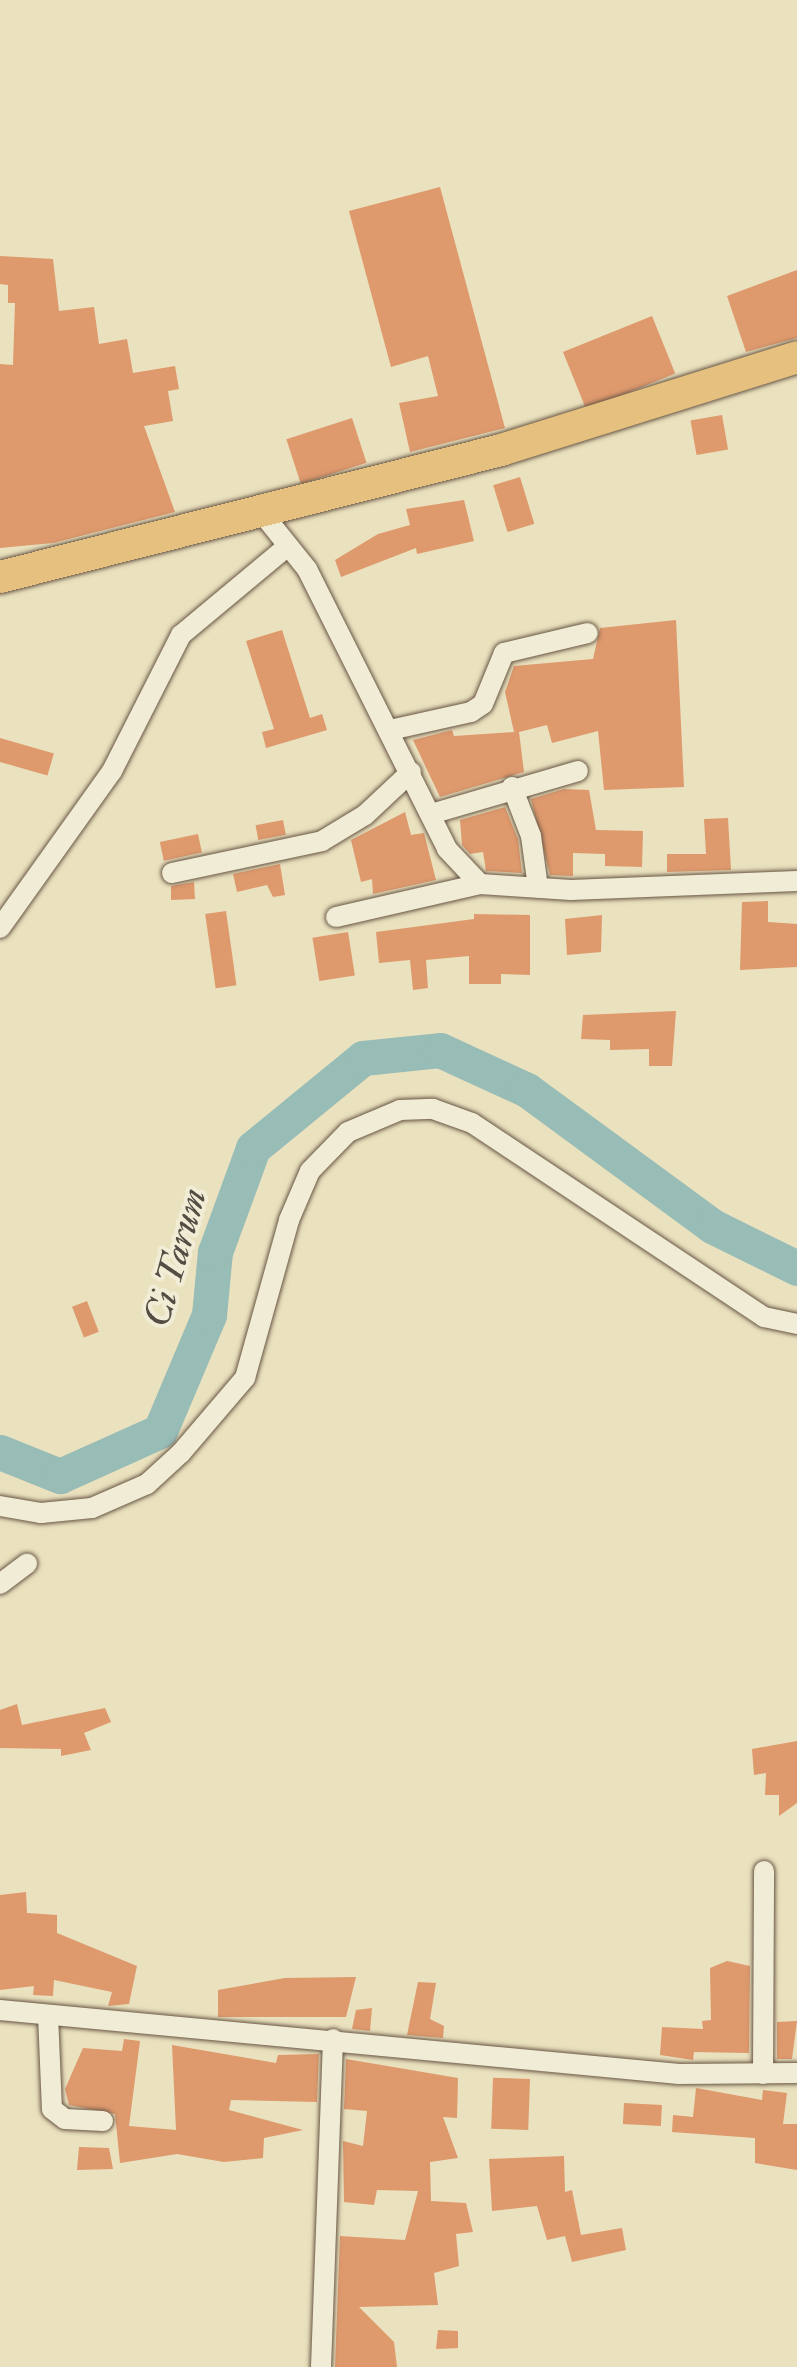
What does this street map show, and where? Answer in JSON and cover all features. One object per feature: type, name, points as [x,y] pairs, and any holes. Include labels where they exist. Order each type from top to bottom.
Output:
[{"type":"main road","points":[[0,577],[501,450],[797,357]]},
{"type":"street","points":[[262,513],[307,569],[447,848],[480,884]]},
{"type":"street","points":[[0,928],[112,771],[181,635],[288,546]]},
{"type":"street","points":[[390,730],[471,712],[483,704],[504,653],[588,633]]},
{"type":"street","points":[[430,814],[512,787],[578,771]]},
{"type":"street","points":[[172,873],[322,841],[365,815],[410,772]]},
{"type":"street","points":[[512,787],[531,836],[538,888]]},
{"type":"street","points":[[336,917],[480,884],[538,888],[797,882]]},
{"type":"street","points":[[0,1506],[42,1513],[92,1508],[147,1484],[181,1454],[245,1378],[289,1220],[310,1171],[348,1132],[400,1110],[434,1109],[472,1123],[764,1317],[797,1324]]},
{"type":"street","points":[[0,1584],[27,1564]]},
{"type":"street","points":[[762,2074],[764,1871]]},
{"type":"street","points":[[0,2010],[679,2074],[797,2073]]},
{"type":"street","points":[[48,2015],[52,2109],[65,2119],[103,2122]]},
{"type":"street","points":[[321,2367],[332,2040]]},
{"type":"building","points":[[440,187],[505,428],[410,452],[399,403],[438,396],[428,356],[391,367],[349,211]]},
{"type":"building","points":[[0,256],[53,259],[59,311],[94,307],[99,344],[127,339],[133,373],[175,366],[179,389],[168,391],[173,421],[144,426],[175,512],[53,543],[0,548],[0,364],[13,365],[15,303],[8,303],[8,285],[0,284]]},
{"type":"building","points":[[797,270],[797,338],[746,352],[727,296]]},
{"type":"building","points":[[652,316],[675,373],[586,409],[563,352]]},
{"type":"building","points":[[722,415],[728,449],[697,455],[690,421]]},
{"type":"building","points":[[352,418],[367,463],[301,484],[286,439]]},
{"type":"building","points":[[520,477],[534,524],[508,532],[493,485]]},
{"type":"building","points":[[464,500],[474,541],[417,554],[416,548],[341,577],[335,560],[378,534],[410,525],[406,509]]},
{"type":"building","points":[[676,620],[684,787],[604,790],[598,731],[552,743],[547,725],[519,732],[524,772],[440,797],[413,740],[452,730],[454,736],[514,732],[505,692],[514,666],[593,659],[600,628]]},
{"type":"building","points":[[282,630],[310,718],[322,714],[327,730],[266,748],[262,732],[274,729],[246,641]]},
{"type":"building","points":[[0,738],[54,753],[47,776],[0,762]]},
{"type":"building","points":[[564,789],[589,790],[596,830],[643,831],[642,867],[605,866],[605,854],[573,853],[573,876],[550,875],[531,799]]},
{"type":"building","points":[[505,807],[518,839],[522,873],[486,871],[483,852],[470,854],[462,845],[460,820]]},
{"type":"building","points":[[405,812],[411,835],[424,833],[436,880],[373,894],[372,879],[361,882],[351,840]]},
{"type":"building","points":[[728,818],[731,870],[667,872],[667,854],[706,854],[704,819]]},
{"type":"building","points":[[283,820],[286,835],[258,840],[256,825]]},
{"type":"building","points":[[198,834],[202,853],[164,861],[160,842]]},
{"type":"building","points":[[280,864],[285,895],[273,897],[267,885],[237,892],[233,874]]},
{"type":"building","points":[[194,882],[195,899],[171,900],[171,886]]},
{"type":"building","points":[[768,901],[768,922],[797,924],[797,967],[740,970],[742,902]]},
{"type":"building","points":[[226,911],[236,985],[216,988],[205,914]]},
{"type":"building","points":[[474,914],[530,915],[530,975],[501,974],[501,984],[469,984],[469,956],[426,960],[428,988],[413,990],[410,960],[379,963],[376,932],[474,919]]},
{"type":"building","points":[[602,915],[601,952],[567,955],[565,919]]},
{"type":"building","points":[[348,932],[355,975],[319,981],[312,938]]},
{"type":"building","points":[[676,1011],[672,1066],[649,1066],[649,1049],[610,1050],[610,1040],[581,1039],[583,1015]]},
{"type":"building","points":[[87,1301],[99,1332],[84,1338],[72,1307]]},
{"type":"building","points":[[17,1704],[22,1725],[105,1708],[111,1722],[84,1733],[91,1750],[61,1756],[61,1749],[0,1748],[0,1710]]},
{"type":"building","points":[[797,1741],[797,1803],[779,1816],[779,1795],[765,1795],[766,1773],[754,1775],[752,1749]]},
{"type":"building","points":[[26,1892],[27,1913],[57,1915],[57,1933],[137,1966],[129,2004],[108,2006],[112,1992],[54,1980],[53,1996],[33,1995],[34,1986],[0,1990],[0,1895]]},
{"type":"building","points":[[727,1961],[750,1966],[749,2053],[694,2052],[693,2060],[660,2055],[662,2027],[703,2029],[702,2021],[711,2020],[710,1968]]},
{"type":"building","points":[[356,1977],[346,2017],[218,2017],[218,1990],[285,1978]]},
{"type":"building","points":[[418,1982],[436,1983],[430,2019],[444,2026],[443,2038],[407,2035]]},
{"type":"building","points":[[372,2008],[370,2031],[352,2029],[356,2010]]},
{"type":"building","points":[[797,2021],[792,2059],[777,2059],[777,2022]]},
{"type":"building","points":[[124,2039],[140,2041],[129,2126],[176,2130],[172,2045],[276,2063],[278,2055],[319,2054],[317,2102],[231,2100],[229,2110],[303,2130],[264,2138],[263,2158],[224,2162],[177,2154],[120,2163],[115,2114],[69,2105],[65,2089],[83,2048],[122,2051]]},
{"type":"building","points":[[346,2059],[458,2078],[457,2118],[443,2117],[458,2158],[430,2162],[431,2201],[466,2203],[473,2232],[456,2234],[459,2266],[434,2273],[438,2305],[359,2307],[394,2342],[397,2367],[335,2367],[340,2236],[405,2240],[418,2191],[377,2190],[374,2205],[344,2202],[343,2141],[363,2146],[367,2111],[344,2109]]},
{"type":"building","points":[[493,2078],[530,2079],[528,2130],[491,2129]]},
{"type":"building","points":[[696,2088],[762,2100],[763,2090],[787,2093],[783,2124],[797,2124],[797,2170],[755,2163],[755,2138],[672,2132],[673,2115],[693,2117]]},
{"type":"building","points":[[624,2103],[662,2105],[661,2126],[623,2124]]},
{"type":"building","points":[[79,2147],[109,2148],[113,2169],[77,2170]]},
{"type":"building","points":[[564,2156],[565,2192],[572,2190],[581,2235],[622,2228],[626,2250],[572,2262],[565,2236],[547,2240],[537,2206],[492,2211],[489,2159]]},
{"type":"building","points":[[438,2330],[458,2331],[458,2348],[436,2349]]},
{"type":"waterway","name":"Ci Tarum","points":[[0,1452],[60,1476],[160,1431],[209,1315],[215,1252],[253,1148],[363,1058],[440,1050],[527,1090],[712,1226],[797,1268]]}]
